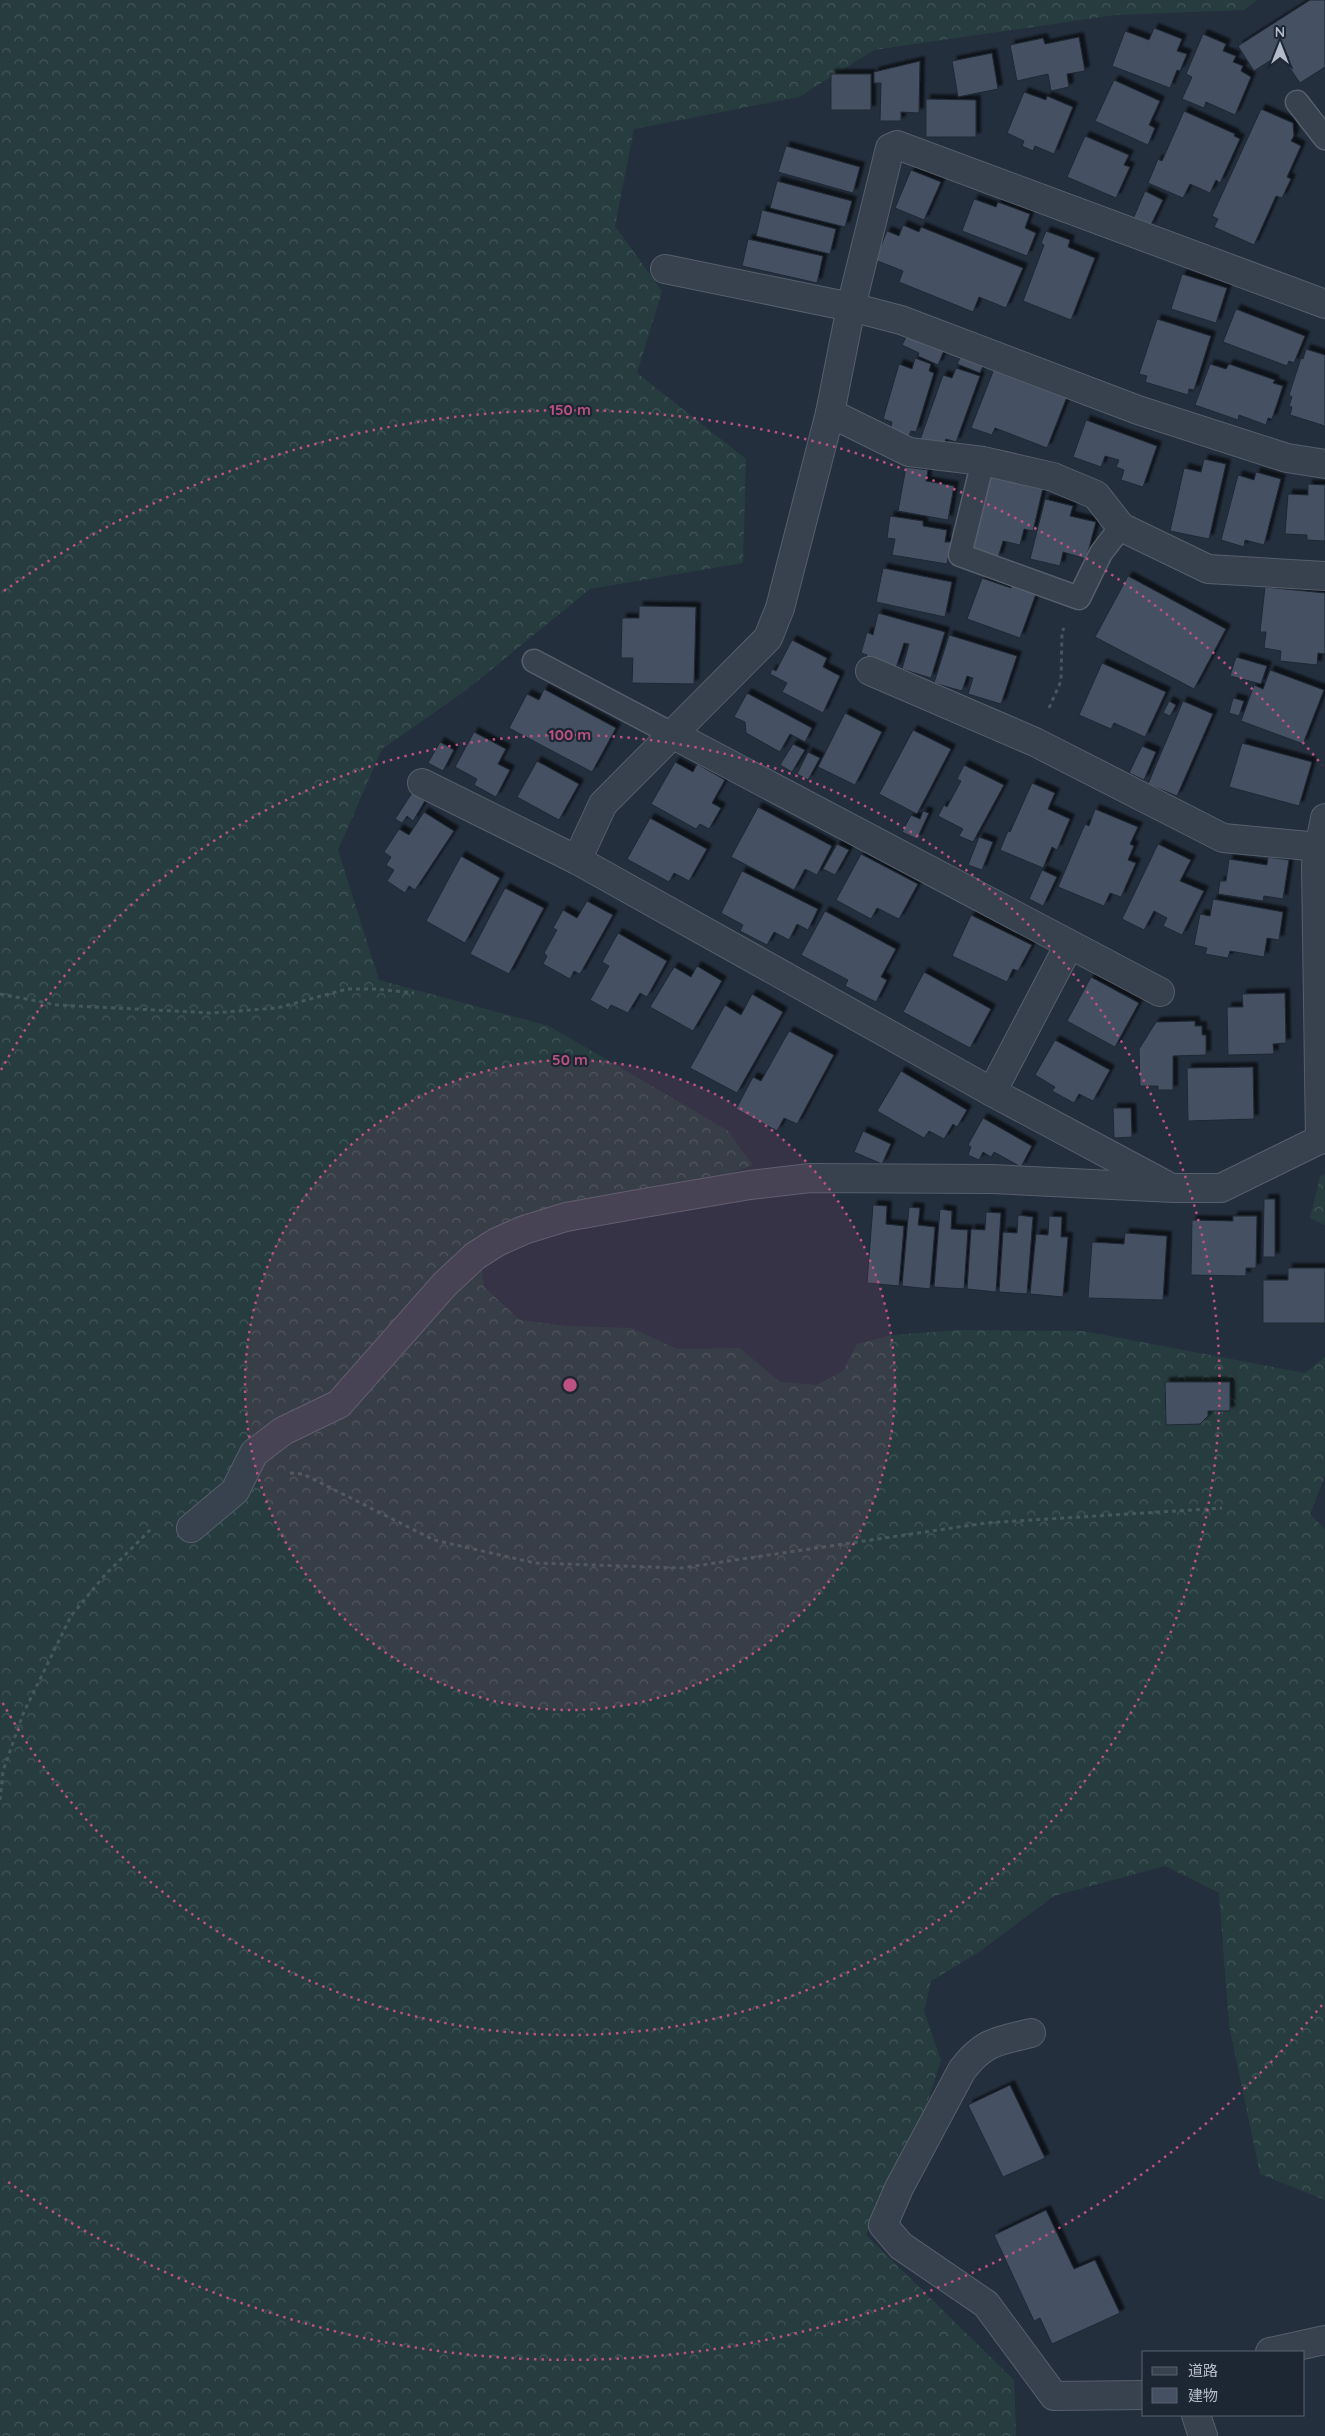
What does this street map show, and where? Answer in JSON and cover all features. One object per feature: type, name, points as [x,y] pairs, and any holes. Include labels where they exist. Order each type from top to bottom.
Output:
[{"type":"street","points":[[576,860],[603,804],[674,735],[768,638],[780,608],[830,413],[851,307],[890,148],[897,145],[1325,304]]},
{"type":"street","points":[[665,269],[851,307],[901,320],[1138,410],[1287,458],[1325,464]]},
{"type":"street","points":[[830,413],[910,452],[983,461],[1053,478],[1096,496],[1121,527],[1208,569],[1325,576]]},
{"type":"street","points":[[870,671],[1035,742],[1223,838],[1319,847]]},
{"type":"street","points":[[674,735],[1160,992]]},
{"type":"street","points":[[422,783],[576,860],[992,1092],[1173,1188]]},
{"type":"street","points":[[191,1528],[235,1491],[254,1453],[283,1432],[340,1404],[445,1284],[475,1256],[497,1242],[524,1230],[566,1217],[750,1185],[810,1178],[992,1179],[1173,1188],[1221,1188],[1323,1139],[1316,865],[1325,818]]},
{"type":"street","points":[[992,1092],[1069,945]]},
{"type":"street","points":[[1031,2033],[989,2044],[974,2054],[962,2070],[899,2188],[883,2225],[901,2246],[986,2304],[1054,2396],[1142,2395]]},
{"type":"street","points":[[1275,2351],[1325,2340]]},
{"type":"street","points":[[1196,2416],[1203,2436]]},
{"type":"lane","points":[[1297,102],[1325,138]]},
{"type":"lane","points":[[983,461],[960,555],[1079,598],[1101,553],[1121,527]]},
{"type":"lane","points":[[534,661],[674,735]]},
{"type":"path","points":[[1035,742],[1061,681],[1062,632],[1079,598]]},
{"type":"path","points":[[0,994],[57,1004],[213,1013],[277,1008],[347,989],[376,989],[414,993]]},
{"type":"path","points":[[284,1473],[303,1474],[434,1540],[535,1563],[681,1568],[986,1523],[1222,1508]]},
{"type":"path","points":[[0,1800],[3,1771],[23,1714],[72,1616],[104,1576],[158,1523]]},
{"type":"green space","points":[[0,0],[1257,0],[1244,10],[1115,15],[874,50],[799,97],[634,129],[615,226],[662,291],[637,373],[746,459],[743,563],[590,589],[465,691],[382,749],[338,850],[379,980],[549,1026],[727,1130],[753,1165],[687,1188],[478,1239],[484,1287],[520,1320],[567,1326],[631,1328],[677,1349],[740,1348],[780,1382],[817,1385],[843,1371],[857,1344],[892,1335],[959,1330],[1083,1331],[1305,1373],[1325,1357],[1325,1476],[1310,1514],[1325,1529],[1325,2200],[1260,2174],[1229,2025],[1219,1893],[1165,1866],[1054,1896],[979,1952],[931,1981],[924,2011],[941,2060],[925,2110],[866,2235],[1014,2380],[1016,2436],[0,2436]]},
{"type":"green space","points":[[1325,1174],[1325,1225],[1310,1218],[1320,1177]]},
{"type":"building","points":[[1310,0],[1325,0],[1325,67],[1300,83],[1285,61],[1289,58],[1285,51],[1254,71],[1238,46]]},
{"type":"building","points":[[1154,28],[1182,39],[1177,51],[1187,54],[1180,71],[1177,70],[1170,88],[1112,66],[1125,31],[1149,40]]},
{"type":"building","points":[[1203,34],[1226,44],[1223,51],[1236,56],[1233,62],[1243,66],[1241,71],[1251,77],[1235,115],[1206,102],[1204,108],[1182,99],[1192,77],[1186,74]]},
{"type":"building","points":[[1079,37],[1085,71],[1067,74],[1069,87],[1051,91],[1048,74],[1017,81],[1010,45],[1043,38],[1045,44]]},
{"type":"building","points":[[992,53],[998,89],[958,97],[952,61]]},
{"type":"building","points":[[920,61],[919,113],[901,112],[901,121],[880,121],[881,83],[874,83],[874,72]]},
{"type":"building","points":[[831,74],[871,74],[871,110],[831,110]]},
{"type":"building","points":[[1114,80],[1160,101],[1149,125],[1155,128],[1148,145],[1095,121]]},
{"type":"building","points":[[1024,92],[1046,100],[1047,96],[1073,107],[1054,154],[1035,146],[1033,151],[1022,146],[1024,141],[1007,133]]},
{"type":"building","points":[[926,99],[976,100],[976,137],[926,137]]},
{"type":"building","points":[[1261,109],[1293,123],[1294,136],[1291,141],[1301,146],[1287,177],[1291,179],[1282,198],[1276,196],[1254,245],[1214,227],[1218,219],[1212,216]]},
{"type":"building","points":[[1184,111],[1235,134],[1234,136],[1240,139],[1220,183],[1216,180],[1210,193],[1190,184],[1183,198],[1148,183],[1158,159],[1162,161]]},
{"type":"building","points":[[1085,136],[1129,155],[1124,165],[1130,167],[1116,198],[1067,177]]},
{"type":"building","points":[[786,146],[860,167],[853,193],[778,172]]},
{"type":"building","points":[[911,170],[941,182],[924,220],[895,208]]},
{"type":"building","points":[[777,181],[852,201],[845,227],[770,208]]},
{"type":"building","points":[[1145,191],[1163,200],[1150,227],[1133,219]]},
{"type":"building","points":[[974,199],[996,207],[998,202],[1030,214],[1025,228],[1036,233],[1027,256],[962,231]]},
{"type":"building","points":[[762,210],[836,229],[830,254],[756,236]]},
{"type":"building","points":[[903,225],[919,232],[921,227],[1023,268],[1006,308],[979,297],[973,312],[899,282],[903,271],[875,260],[887,231],[899,236]]},
{"type":"building","points":[[1046,231],[1070,240],[1068,247],[1095,258],[1071,320],[1023,301],[1044,245],[1041,243]]},
{"type":"building","points":[[748,239],[823,256],[817,283],[742,266]]},
{"type":"building","points":[[1182,274],[1227,288],[1216,323],[1171,309]]},
{"type":"building","points":[[1236,309],[1305,336],[1294,363],[1289,361],[1287,366],[1223,342]]},
{"type":"building","points":[[1157,319],[1211,336],[1194,390],[1189,389],[1188,395],[1145,382],[1147,376],[1139,374]]},
{"type":"building","points":[[908,333],[945,348],[938,365],[918,356],[919,353],[902,345]]},
{"type":"building","points":[[1306,349],[1325,355],[1325,426],[1290,415],[1292,407],[1289,406],[1292,397],[1289,395],[1301,358],[1303,359]]},
{"type":"building","points":[[961,356],[984,364],[980,373],[957,364]]},
{"type":"building","points":[[915,358],[931,364],[929,371],[934,373],[916,432],[911,431],[909,436],[890,430],[892,422],[883,419],[899,364],[912,369]]},
{"type":"building","points":[[1210,364],[1226,369],[1229,364],[1275,380],[1273,383],[1283,386],[1272,419],[1268,418],[1266,425],[1239,415],[1238,420],[1195,405]]},
{"type":"building","points":[[956,368],[980,376],[956,442],[946,439],[942,448],[920,440],[943,375],[952,378]]},
{"type":"building","points":[[994,369],[1067,397],[1047,448],[995,428],[992,435],[971,428]]},
{"type":"building","points":[[1086,420],[1157,446],[1143,487],[1121,480],[1124,470],[1116,467],[1119,460],[1105,456],[1101,467],[1073,457]]},
{"type":"building","points":[[1204,459],[1226,464],[1209,539],[1170,531],[1184,468],[1201,472]]},
{"type":"building","points":[[906,467],[928,470],[926,481],[954,486],[948,520],[898,511]]},
{"type":"building","points":[[1256,472],[1281,479],[1264,545],[1245,540],[1244,547],[1221,540],[1238,475],[1254,480]]},
{"type":"building","points":[[988,475],[1043,488],[1033,531],[1024,529],[1020,545],[1003,541],[998,558],[973,552],[970,539]]},
{"type":"building","points":[[1308,484],[1325,485],[1325,541],[1307,540],[1307,535],[1285,534],[1288,494],[1308,495]]},
{"type":"building","points":[[1045,499],[1073,506],[1070,516],[1096,522],[1086,559],[1063,552],[1060,566],[1030,559]]},
{"type":"building","points":[[890,516],[923,521],[923,526],[947,530],[945,542],[951,542],[947,564],[892,555],[895,539],[887,538]]},
{"type":"building","points":[[883,568],[952,582],[945,617],[876,602]]},
{"type":"building","points":[[1128,576],[1226,629],[1194,689],[1095,637]]},
{"type":"building","points":[[982,578],[1036,594],[1020,638],[967,619]]},
{"type":"building","points":[[1265,587],[1325,593],[1325,654],[1318,653],[1317,665],[1280,661],[1281,651],[1264,648],[1266,632],[1260,632]]},
{"type":"building","points":[[639,606],[696,607],[694,684],[632,683],[633,658],[621,658],[622,618],[639,618]]},
{"type":"building","points":[[878,613],[945,632],[931,678],[902,669],[909,644],[904,643],[896,668],[865,659],[867,655],[861,653],[867,632],[873,635]]},
{"type":"building","points":[[949,635],[1017,656],[1001,704],[968,694],[973,678],[967,676],[962,691],[934,683]]},
{"type":"building","points":[[792,640],[827,658],[823,667],[840,676],[823,713],[782,692],[787,683],[770,674],[772,669],[776,671]]},
{"type":"building","points":[[1236,657],[1267,666],[1261,684],[1230,676]]},
{"type":"building","points":[[1102,663],[1166,692],[1145,737],[1114,723],[1111,729],[1079,715]]},
{"type":"building","points":[[1270,670],[1324,690],[1303,744],[1241,721],[1254,685],[1263,689]]},
{"type":"building","points":[[544,689],[616,728],[592,772],[509,728],[527,694],[539,700]]},
{"type":"building","points":[[747,693],[812,728],[805,742],[790,734],[780,752],[746,733],[745,722],[734,717]]},
{"type":"building","points":[[1233,698],[1244,701],[1239,716],[1229,713]]},
{"type":"building","points":[[1169,701],[1176,705],[1170,716],[1163,713]]},
{"type":"building","points":[[1183,701],[1213,714],[1177,796],[1148,784]]},
{"type":"building","points":[[845,713],[882,732],[855,785],[818,767]]},
{"type":"building","points":[[913,730],[951,749],[917,814],[879,794]]},
{"type":"building","points":[[474,732],[506,749],[498,764],[510,770],[496,797],[474,785],[477,779],[455,767]]},
{"type":"building","points":[[440,742],[454,750],[443,771],[428,763]]},
{"type":"building","points":[[1242,743],[1312,762],[1299,806],[1229,787]]},
{"type":"building","points":[[793,744],[805,750],[792,772],[780,765]]},
{"type":"building","points":[[1142,746],[1156,752],[1144,780],[1129,773]]},
{"type":"building","points":[[808,752],[820,758],[808,780],[797,774]]},
{"type":"building","points":[[537,761],[579,784],[559,820],[517,797]]},
{"type":"building","points":[[675,762],[693,772],[697,764],[725,780],[712,803],[721,808],[709,829],[700,824],[696,829],[651,804]]},
{"type":"building","points":[[964,765],[1004,785],[973,842],[959,836],[963,829],[938,816],[944,805],[947,807],[961,781],[957,779]]},
{"type":"building","points":[[1032,783],[1055,793],[1048,809],[1070,819],[1057,850],[1052,847],[1043,868],[1000,850]]},
{"type":"building","points":[[412,793],[425,801],[413,821],[407,816],[402,823],[395,819]]},
{"type":"building","points":[[758,807],[832,846],[817,875],[805,869],[794,890],[731,857]]},
{"type":"building","points":[[1095,809],[1138,827],[1130,844],[1134,846],[1128,860],[1136,863],[1121,897],[1110,893],[1104,906],[1058,887],[1085,824],[1089,826]]},
{"type":"building","points":[[923,811],[929,813],[917,839],[902,832],[911,815],[920,819]]},
{"type":"building","points":[[424,812],[454,831],[415,890],[409,886],[405,893],[387,881],[394,870],[386,865],[391,857],[384,852],[399,829],[409,835]]},
{"type":"building","points":[[650,818],[707,849],[689,881],[674,873],[669,882],[627,859]]},
{"type":"building","points":[[979,837],[993,842],[982,870],[968,865]]},
{"type":"building","points":[[837,844],[849,850],[835,875],[823,869]]},
{"type":"building","points":[[1158,844],[1191,860],[1180,881],[1204,891],[1182,935],[1163,926],[1167,918],[1154,911],[1144,930],[1122,919]]},
{"type":"building","points":[[861,854],[918,884],[899,919],[877,908],[871,919],[836,900]]},
{"type":"building","points":[[461,856],[500,878],[465,943],[426,921]]},
{"type":"building","points":[[1268,857],[1289,860],[1283,899],[1264,896],[1263,901],[1218,894],[1220,881],[1226,881],[1229,859],[1267,865]]},
{"type":"building","points":[[1042,870],[1057,877],[1043,906],[1029,899]]},
{"type":"building","points":[[742,871],[818,909],[808,930],[797,924],[789,940],[774,932],[767,945],[740,931],[743,925],[721,913]]},
{"type":"building","points":[[505,888],[544,908],[509,974],[470,954]]},
{"type":"building","points":[[1213,899],[1283,912],[1279,940],[1267,938],[1264,957],[1230,951],[1228,958],[1205,954],[1207,948],[1194,945],[1200,914],[1210,916]]},
{"type":"building","points":[[587,901],[613,915],[580,974],[574,971],[570,979],[543,964],[547,956],[544,953],[557,930],[553,928],[563,910],[577,918]]},
{"type":"building","points":[[825,911],[896,949],[881,977],[887,980],[876,1002],[845,986],[848,980],[801,955]]},
{"type":"building","points":[[971,915],[1032,945],[1018,971],[1013,969],[1007,982],[952,956]]},
{"type":"building","points":[[618,933],[667,961],[647,997],[640,993],[628,1013],[611,1005],[608,1010],[590,1000],[609,966],[602,962]]},
{"type":"building","points":[[697,966],[722,981],[693,1031],[650,1007],[674,967],[691,977]]},
{"type":"building","points":[[924,972],[991,1009],[970,1048],[903,1012]]},
{"type":"building","points":[[1091,977],[1139,1003],[1115,1047],[1067,1021]]},
{"type":"building","points":[[1285,993],[1286,1043],[1273,1044],[1274,1054],[1228,1055],[1227,1007],[1243,1007],[1242,994]]},
{"type":"building","points":[[752,994],[783,1012],[737,1093],[690,1068],[725,1005],[741,1015]]},
{"type":"building","points":[[1195,1021],[1195,1026],[1202,1026],[1202,1035],[1206,1035],[1206,1055],[1173,1056],[1173,1090],[1158,1090],[1158,1086],[1140,1086],[1139,1049],[1156,1022]]},
{"type":"building","points":[[789,1031],[834,1055],[797,1124],[784,1118],[777,1131],[736,1109],[753,1077],[761,1081]]},
{"type":"building","points":[[1055,1040],[1110,1070],[1093,1101],[1079,1094],[1074,1103],[1052,1091],[1055,1087],[1035,1075]]},
{"type":"building","points":[[1253,1067],[1254,1119],[1188,1121],[1187,1068]]},
{"type":"building","points":[[901,1071],[967,1110],[957,1127],[953,1124],[944,1139],[929,1131],[924,1138],[877,1111]]},
{"type":"building","points":[[1113,1108],[1131,1108],[1132,1137],[1114,1138]]},
{"type":"building","points":[[983,1118],[1032,1146],[1021,1167],[994,1152],[991,1157],[983,1152],[979,1160],[968,1155],[971,1147],[968,1145]]},
{"type":"building","points":[[863,1131],[891,1144],[882,1164],[854,1152]]},
{"type":"building","points":[[1264,1199],[1275,1199],[1275,1257],[1263,1257]]},
{"type":"building","points":[[873,1205],[887,1206],[886,1224],[904,1226],[899,1286],[867,1283]]},
{"type":"building","points":[[909,1207],[920,1208],[918,1225],[935,1227],[930,1289],[902,1286]]},
{"type":"building","points":[[940,1209],[952,1211],[951,1229],[968,1230],[964,1289],[934,1287]]},
{"type":"building","points":[[986,1212],[1001,1213],[996,1292],[967,1289],[971,1229],[985,1230]]},
{"type":"building","points":[[1018,1215],[1033,1217],[1027,1294],[999,1292],[1003,1232],[1017,1233]]},
{"type":"building","points":[[1049,1216],[1062,1217],[1061,1237],[1068,1237],[1063,1297],[1030,1294],[1036,1234],[1048,1235]]},
{"type":"building","points":[[1233,1216],[1257,1216],[1256,1268],[1246,1268],[1246,1276],[1191,1275],[1192,1220],[1233,1221]]},
{"type":"building","points":[[1125,1233],[1167,1236],[1163,1300],[1088,1298],[1092,1242],[1124,1244]]},
{"type":"building","points":[[1288,1268],[1325,1268],[1325,1323],[1263,1323],[1263,1280],[1288,1280]]},
{"type":"building","points":[[1165,1382],[1230,1382],[1230,1411],[1208,1411],[1208,1416],[1200,1424],[1166,1425]]},
{"type":"building","points":[[1010,2085],[1045,2158],[1003,2177],[968,2105]]},
{"type":"building","points":[[1046,2210],[1074,2269],[1095,2260],[1120,2313],[1052,2344],[1040,2318],[1034,2321],[994,2235]]}]
